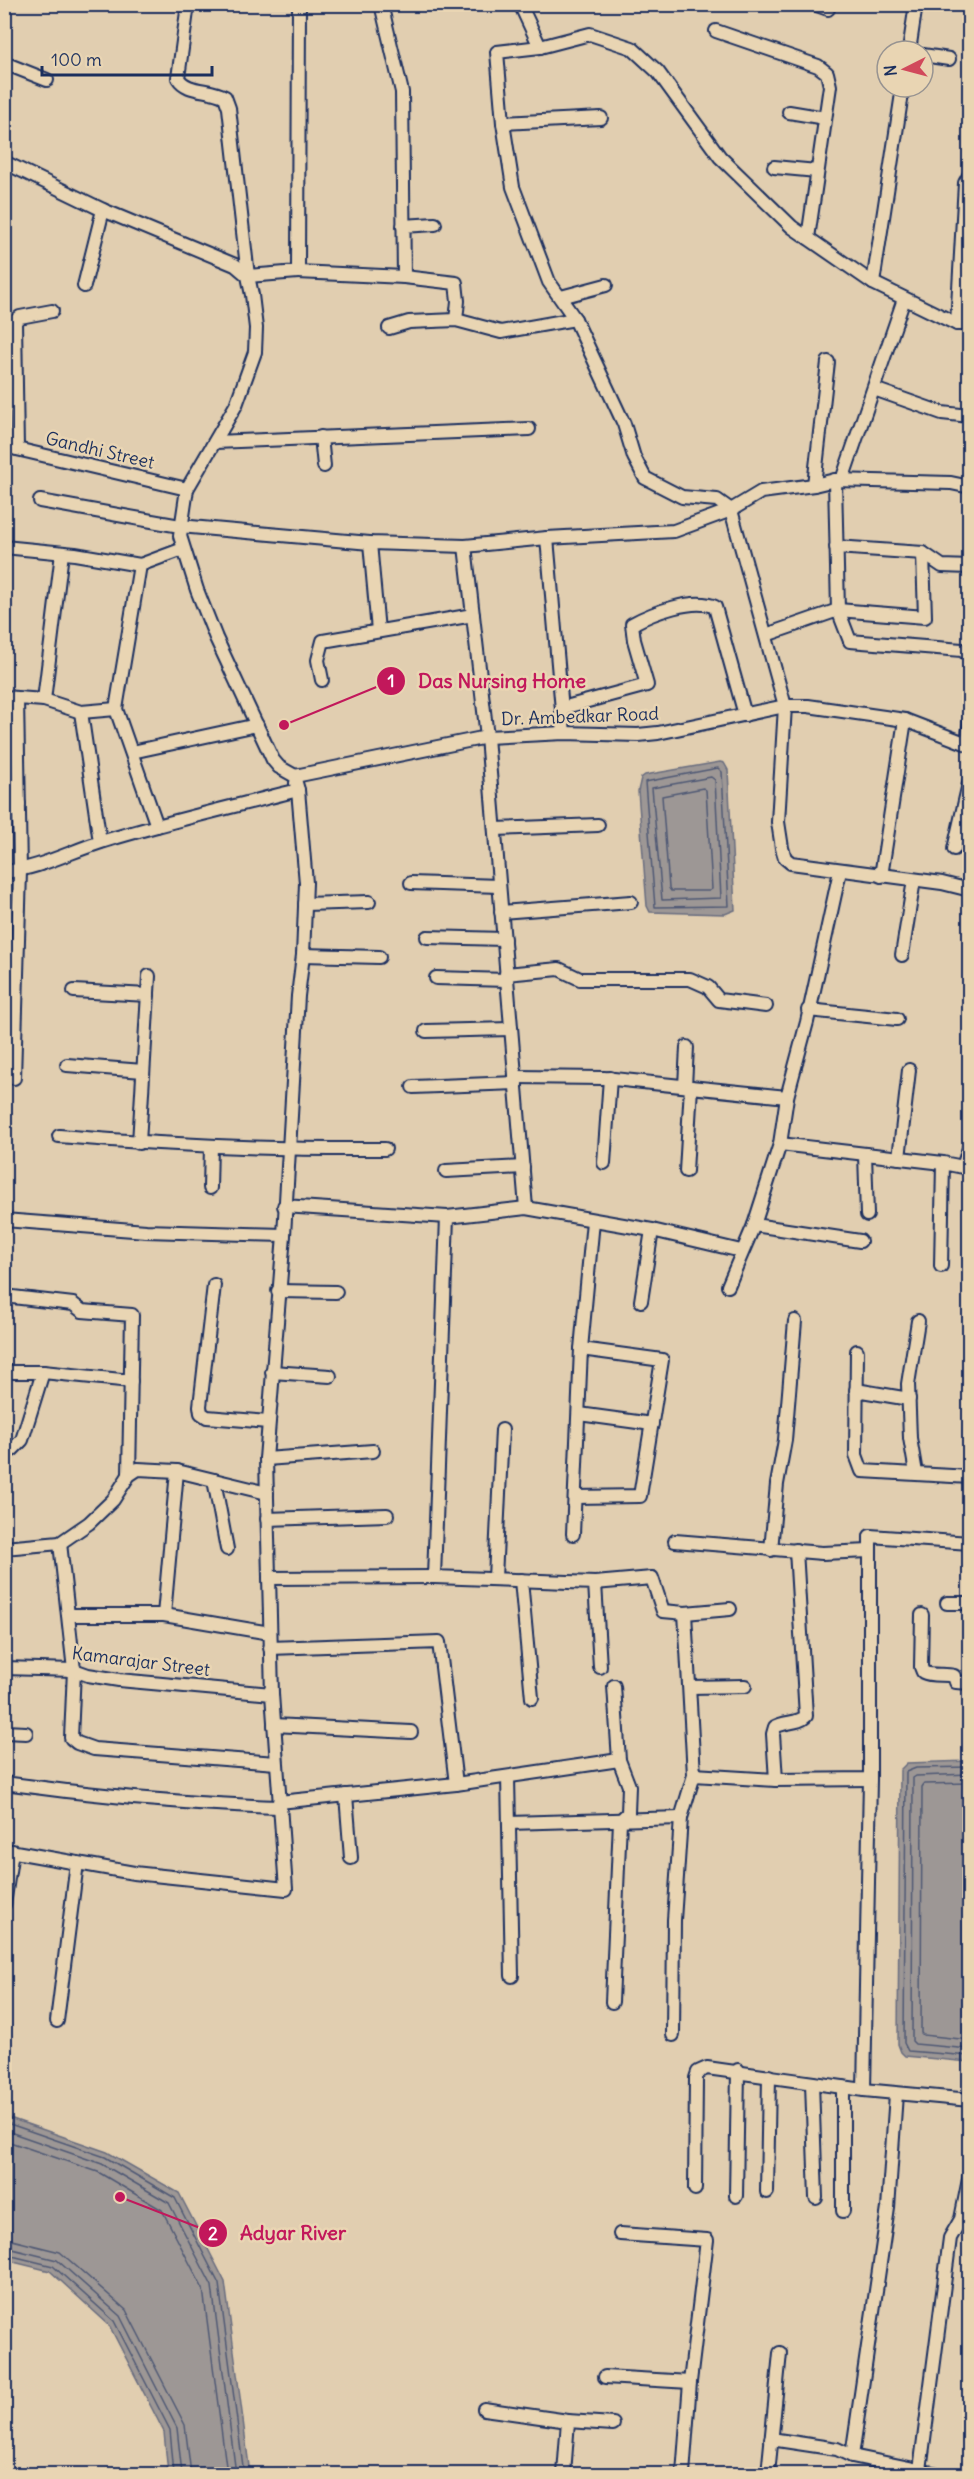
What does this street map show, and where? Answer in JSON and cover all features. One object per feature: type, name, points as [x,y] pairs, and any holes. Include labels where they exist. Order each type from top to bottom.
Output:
[{"type":"street","points":[[4,1905],[8,1851],[134,1873],[286,1889],[272,1694],[266,1459],[284,1235],[287,1150],[303,954],[306,883],[295,776],[279,767],[273,760],[216,638],[183,549],[180,526],[186,489],[244,388],[255,352],[255,308],[248,276],[229,108],[225,97],[213,91],[188,88],[178,78],[188,4]]},
{"type":"street","points":[[298,272],[299,4]]},
{"type":"street","points":[[381,4],[402,92],[405,277]]},
{"type":"street","points":[[520,4],[540,47]]},
{"type":"street","points":[[814,4],[828,9]]},
{"type":"street","points":[[911,39],[916,4]]},
{"type":"street","points":[[717,31],[818,66],[827,74],[830,86],[807,238]]},
{"type":"street","points":[[969,174],[965,183],[963,324],[873,284],[792,227],[720,157],[658,72],[632,48],[590,34],[540,47],[497,52],[503,123],[513,187],[549,282],[575,319],[624,424],[633,457],[645,478],[682,497],[717,500],[731,510],[785,706],[778,822],[785,858],[791,863],[840,871],[942,882],[969,890]]},
{"type":"street","points":[[935,57],[949,59]]},
{"type":"street","points":[[4,63],[47,80]]},
{"type":"street","points":[[873,284],[901,99]]},
{"type":"street","points":[[789,112],[825,118]]},
{"type":"street","points":[[503,123],[601,118]]},
{"type":"street","points":[[4,162],[103,210],[236,265],[248,276],[298,272],[405,277],[456,283],[458,300],[456,320]]},
{"type":"street","points":[[774,167],[817,171]]},
{"type":"street","points":[[84,285],[103,210]]},
{"type":"street","points":[[404,226],[435,224]]},
{"type":"street","points":[[561,297],[606,285]]},
{"type":"street","points":[[904,298],[874,388],[839,480],[838,610],[850,641],[962,650],[969,656]]},
{"type":"street","points":[[11,448],[15,321],[20,317],[52,311]]},
{"type":"street","points":[[389,327],[409,322],[456,320],[501,332],[575,319]]},
{"type":"street","points":[[814,485],[828,362]]},
{"type":"street","points":[[874,388],[942,413],[969,416]]},
{"type":"street","points":[[215,442],[529,429]]},
{"type":"street","points":[[321,437],[324,466]]},
{"type":"street","name":"Gandhi Street","points":[[11,448],[186,489]]},
{"type":"street","points":[[40,501],[180,526],[370,543],[465,546],[547,538],[674,531],[731,510],[761,492],[839,480],[951,483],[969,486]]},
{"type":"street","points":[[547,538],[564,733]]},
{"type":"street","points":[[370,543],[378,631]]},
{"type":"street","points":[[465,546],[487,737],[526,1208]]},
{"type":"street","points":[[4,547],[140,565],[183,549]]},
{"type":"street","points":[[837,547],[923,553],[942,566],[969,567]]},
{"type":"street","points":[[44,700],[62,553]]},
{"type":"street","points":[[766,635],[838,610],[925,617],[923,553]]},
{"type":"street","points":[[140,565],[116,709],[157,826]]},
{"type":"street","points":[[562,708],[647,685],[634,640],[632,624],[651,613],[706,602],[715,607],[745,715]]},
{"type":"street","points":[[322,680],[318,660],[322,641],[473,615]]},
{"type":"street","points":[[4,697],[44,700],[81,712],[116,709]]},
{"type":"street","points":[[14,1078],[10,1044],[20,870],[17,699]]},
{"type":"street","name":"Dr. Ambedkar Road","points":[[295,776],[487,737],[564,733],[638,735],[658,733],[785,706],[808,706],[905,720],[968,744]]},
{"type":"street","points":[[81,712],[100,842]]},
{"type":"street","points":[[968,744],[969,719]]},
{"type":"street","points":[[881,876],[905,720]]},
{"type":"street","points":[[132,752],[257,725]]},
{"type":"street","points":[[954,849],[969,779]]},
{"type":"street","points":[[4,872],[20,870],[100,842],[157,826],[298,790]]},
{"type":"street","points":[[4,804],[19,804]]},
{"type":"street","points":[[495,829],[598,825]]},
{"type":"street","points":[[728,1286],[754,1225],[780,1144],[787,1096],[840,871]]},
{"type":"street","points":[[902,955],[914,880]]},
{"type":"street","points":[[411,883],[499,886]]},
{"type":"street","points":[[305,904],[369,902]]},
{"type":"street","points":[[501,912],[631,902]]},
{"type":"street","points":[[427,937],[504,939]]},
{"type":"street","points":[[303,954],[378,957]]},
{"type":"street","points":[[436,978],[507,977],[559,969],[580,979],[690,979],[708,987],[719,1000],[766,1006]]},
{"type":"street","points":[[138,1143],[149,976]]},
{"type":"street","points":[[74,991],[148,995]]},
{"type":"street","points":[[969,998],[969,1006]]},
{"type":"street","points":[[808,1010],[897,1019]]},
{"type":"street","points":[[426,1030],[511,1029]]},
{"type":"street","points":[[686,1171],[687,1047]]},
{"type":"street","points":[[68,1065],[143,1071]]},
{"type":"street","points":[[898,1158],[909,1070]]},
{"type":"street","points":[[413,1087],[515,1080],[610,1078],[787,1096]]},
{"type":"street","points":[[604,1163],[610,1078]]},
{"type":"street","points":[[59,1136],[138,1143],[287,1150],[385,1149]]},
{"type":"street","points":[[780,1144],[963,1167],[969,1145]]},
{"type":"street","points":[[210,1188],[211,1146]]},
{"type":"street","points":[[866,1154],[867,1215]]},
{"type":"street","points":[[941,1266],[943,1163]]},
{"type":"street","points":[[446,1171],[523,1167]]},
{"type":"street","points":[[284,1206],[447,1217],[526,1208],[652,1230],[741,1251]]},
{"type":"street","points":[[434,1577],[447,1217]]},
{"type":"street","points":[[4,1220],[146,1232],[284,1235]]},
{"type":"street","points":[[573,1534],[581,1349],[593,1221]]},
{"type":"street","points":[[754,1225],[860,1241]]},
{"type":"street","points":[[641,1301],[652,1230]]},
{"type":"street","points":[[214,1285],[201,1413],[207,1417],[268,1422]]},
{"type":"street","points":[[279,1291],[336,1292]]},
{"type":"street","points":[[4,1296],[73,1304],[82,1311],[130,1313],[133,1320],[129,1475]]},
{"type":"street","points":[[771,1550],[777,1484],[785,1440],[795,1321]]},
{"type":"street","points":[[916,1473],[910,1438],[908,1384],[918,1321]]},
{"type":"street","points":[[575,1497],[640,1496],[662,1360],[581,1349]]},
{"type":"street","points":[[857,1351],[856,1455],[859,1468],[868,1472],[969,1477]]},
{"type":"street","points":[[4,1372],[43,1372],[131,1381]]},
{"type":"street","points":[[4,1451],[12,1450],[22,1440],[43,1372]]},
{"type":"street","points":[[272,1372],[330,1376]]},
{"type":"street","points":[[855,1390],[909,1399]]},
{"type":"street","points":[[579,1414],[652,1424]]},
{"type":"street","points":[[495,1578],[502,1430]]},
{"type":"street","points":[[266,1459],[374,1451]]},
{"type":"street","points":[[4,1548],[60,1543],[89,1522],[112,1500],[129,1475],[138,1469],[177,1470],[267,1493]]},
{"type":"street","points":[[164,1615],[177,1470]]},
{"type":"street","points":[[214,1480],[227,1549]]},
{"type":"street","points":[[267,1520],[387,1515]]},
{"type":"street","points":[[864,2091],[870,1779],[870,1536],[969,1543]]},
{"type":"street","points":[[675,1540],[822,1553],[870,1551]]},
{"type":"street","points":[[60,1543],[74,1670],[71,1738],[77,1743],[94,1749],[276,1763]]},
{"type":"street","points":[[776,1780],[772,1734],[775,1727],[782,1723],[804,1719],[806,1716],[795,1550]]},
{"type":"street","points":[[269,1578],[434,1577],[595,1583],[652,1578],[663,1611],[685,1613],[730,1609]]},
{"type":"street","points":[[521,1580],[532,1698]]},
{"type":"street","points":[[595,1583],[600,1667]]},
{"type":"street","points":[[946,1603],[969,1603]]},
{"type":"street","points":[[673,2035],[674,1920],[681,1818],[694,1775],[685,1613]]},
{"type":"street","points":[[69,1615],[164,1615],[270,1633]]},
{"type":"street","points":[[922,1615],[921,1667],[923,1672],[928,1675],[954,1676],[956,1682],[969,1683]]},
{"type":"street","points":[[270,1648],[439,1642],[456,1784]]},
{"type":"street","name":"Kamarajar Street","points":[[4,1668],[74,1670],[88,1675],[119,1680],[272,1694]]},
{"type":"street","points":[[612,2002],[620,1821],[628,1813],[629,1786],[619,1760],[614,1686]]},
{"type":"street","points":[[690,1687],[745,1686]]},
{"type":"street","points":[[274,1725],[411,1732]]},
{"type":"street","points":[[4,1732],[26,1733]]},
{"type":"street","points":[[4,1783],[94,1796],[203,1805],[279,1805],[346,1795],[456,1784],[619,1760]]},
{"type":"street","points":[[694,1775],[776,1780],[870,1779]]},
{"type":"street","points":[[508,1777],[512,1976]]},
{"type":"street","points":[[346,1795],[351,1858]]},
{"type":"street","points":[[509,1823],[681,1818]]},
{"type":"street","points":[[57,2021],[77,1863]]},
{"type":"street","points":[[695,2189],[698,2072],[707,2068],[738,2070],[864,2091],[969,2100]]},
{"type":"street","points":[[736,2196],[738,2070]]},
{"type":"street","points":[[767,2192],[769,2076]]},
{"type":"street","points":[[812,2083],[816,2198]]},
{"type":"street","points":[[843,2087],[843,2211]]},
{"type":"street","points":[[852,2456],[888,2208],[896,2094]]},
{"type":"street","points":[[920,2470],[950,2238],[961,2219],[969,2175]]},
{"type":"street","points":[[620,2234],[707,2240],[690,2382],[683,2475]]},
{"type":"street","points":[[768,2475],[780,2353]]},
{"type":"street","points":[[605,2377],[690,2382]]},
{"type":"street","points":[[484,2409],[568,2421],[613,2424]]},
{"type":"street","points":[[564,2475],[568,2421]]},
{"type":"street","points":[[771,2439],[837,2449],[852,2456],[938,2475]]},
{"type":"water","points":[[724,763],[728,770],[735,910],[725,914],[650,912],[647,906],[638,791],[641,778],[645,775]]},
{"type":"water","points":[[969,1761],[969,2062],[905,2056],[898,2044],[900,1770],[907,1763]]},
{"type":"water","points":[[4,2116],[107,2152],[179,2193],[225,2282],[250,2474],[168,2474],[164,2432],[109,2325],[50,2271],[5,2260]]},
{"type":"place","name":"Das Nursing Home","points":[[284,725]]},
{"type":"place","name":"Adyar River","points":[[120,2197]]}]
